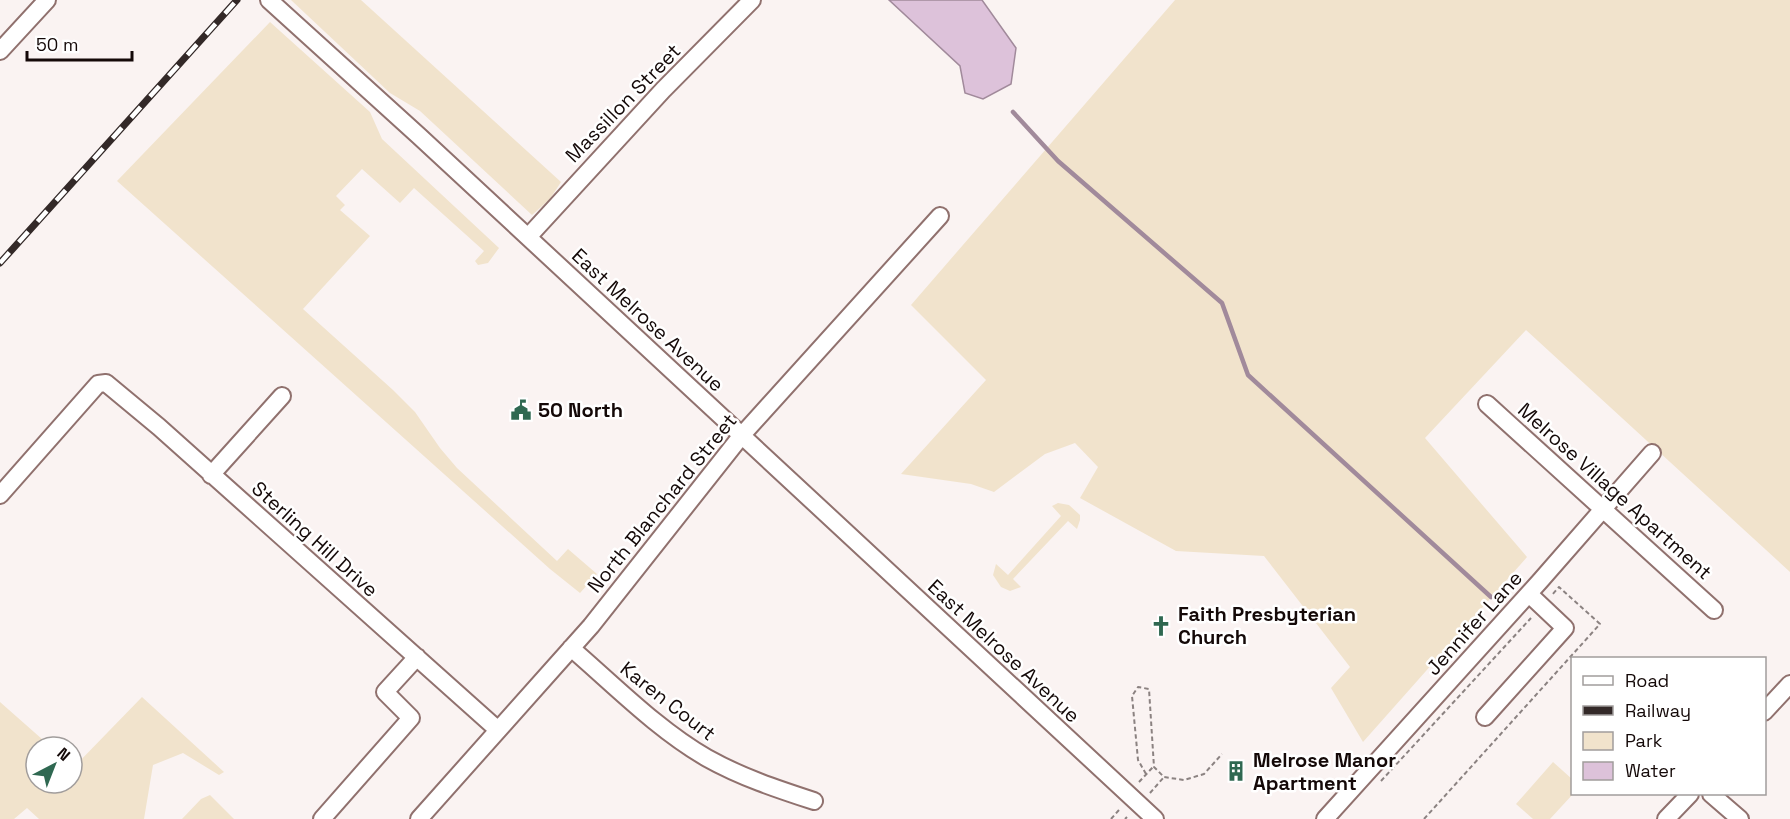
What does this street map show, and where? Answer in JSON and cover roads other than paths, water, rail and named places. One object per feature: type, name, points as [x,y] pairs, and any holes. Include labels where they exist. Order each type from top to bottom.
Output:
[{"type":"street","points":[[0,51],[47,0]]},
{"type":"street","name":"East Melrose Avenue","points":[[269,0],[1155,819]]},
{"type":"street","name":"Massillon Street","points":[[528,237],[655,98],[752,0]]},
{"type":"street","name":"North Blanchard Street","points":[[419,819],[624,585],[700,485],[742,435],[940,216]]},
{"type":"street","name":"Sterling Hill Drive","points":[[0,495],[98,384],[106,383],[159,427],[498,730]]},
{"type":"street","points":[[212,475],[282,396]]},
{"type":"street","name":"Melrose Village Apartment","points":[[1487,404],[1714,610]]},
{"type":"street","name":"Jennifer Lane","points":[[1325,819],[1529,594],[1652,453]]},
{"type":"street","points":[[1485,717],[1565,628],[1529,594]]},
{"type":"street","name":"Karen Court","points":[[571,648],[670,733],[705,757],[733,771],[814,801]]},
{"type":"street","points":[[322,819],[411,718],[385,692],[417,657]]},
{"type":"street","points":[[1766,710],[1790,684]]},
{"type":"street","points":[[1666,819],[1689,795]]},
{"type":"street","points":[[1713,795],[1740,819]]},
{"type":"water","points":[[889,0],[982,0],[1016,48],[1011,84],[983,99],[965,93],[960,66]]},
{"type":"waterway","points":[[1013,112],[1058,161],[1222,303],[1248,375],[1491,597]]},
{"type":"railway","points":[[0,263],[237,0]]},
{"type":"place","name":"50 North","points":[[521,410]]},
{"type":"place","name":"Faith Presbyterian Church","points":[[1161,626]]},
{"type":"place","name":"Melrose Manor Apartment","points":[[1236,771]]}]
